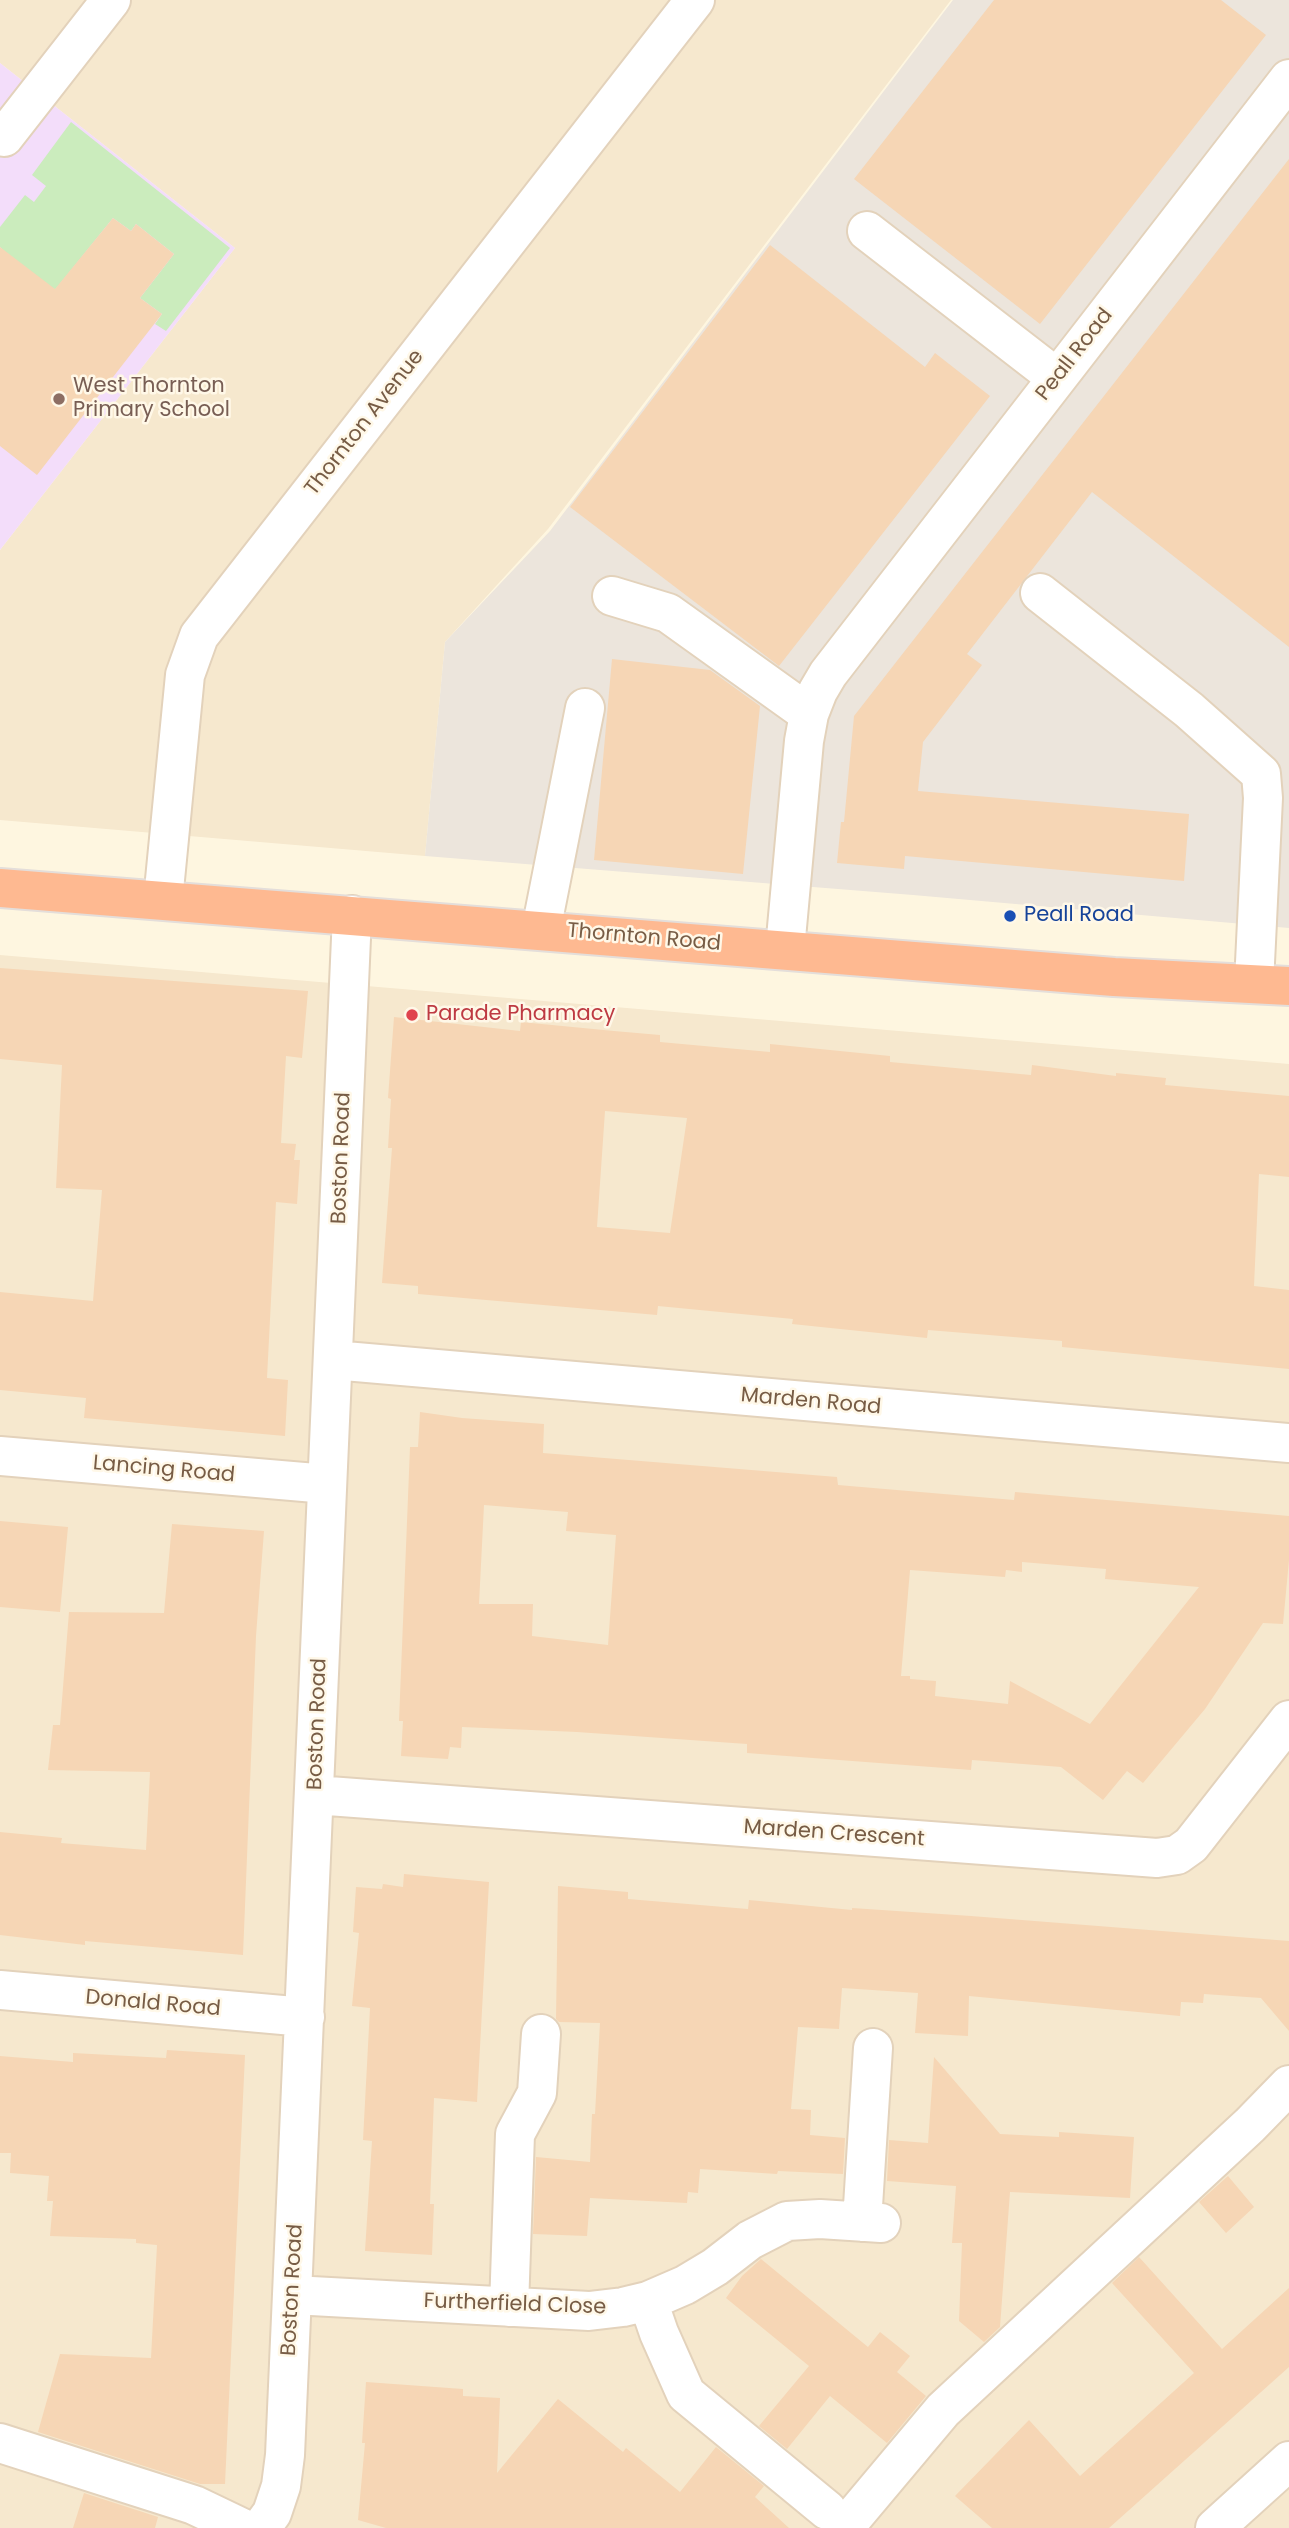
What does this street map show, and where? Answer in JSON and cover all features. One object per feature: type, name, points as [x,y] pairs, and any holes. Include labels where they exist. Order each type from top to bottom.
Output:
[{"type":"highway","name":"Thornton Road","points":[[0,888],[1114,977],[1272,985]]},
{"type":"street","points":[[0,134],[4,137],[111,0]]},
{"type":"street","name":"Thornton Avenue","points":[[163,900],[186,676],[200,636],[695,0]]},
{"type":"street","name":"Peall Road","points":[[785,950],[804,741],[809,714],[818,691],[828,674],[1289,79]]},
{"type":"street","points":[[867,231],[1057,378]]},
{"type":"street","points":[[1040,593],[1189,710],[1261,774],[1272,985]]},
{"type":"street","points":[[612,596],[668,613],[809,714]]},
{"type":"street","points":[[541,930],[585,708]]},
{"type":"street","name":"Boston Road","points":[[261,2528],[272,2513],[281,2486],[293,2295],[352,915]]},
{"type":"street","name":"Marden Road","points":[[333,1360],[1289,1443]]},
{"type":"street","name":"Lancing Road","points":[[0,1456],[327,1484]]},
{"type":"street","name":"Marden Crescent","points":[[315,1795],[1157,1858],[1177,1855],[1191,1845],[1289,1720]]},
{"type":"street","name":"Donald Road","points":[[0,1990],[305,2017]]},
{"type":"street","points":[[509,2306],[515,2134],[537,2093],[541,2034]]},
{"type":"street","name":"Furtherfield Close","points":[[293,2295],[589,2311],[623,2307],[648,2301],[695,2279],[750,2240],[787,2221],[820,2219],[872,2222],[873,2048]]},
{"type":"street","points":[[648,2301],[686,2394],[835,2519],[943,2410],[1250,2125],[1289,2085]]},
{"type":"street","points":[[0,2443],[194,2505],[242,2528]]},
{"type":"street","points":[[1215,2528],[1289,2461]]},
{"type":"shaded area","points":[[0,0],[951,0],[548,529],[445,642],[425,856],[0,820],[0,550],[235,248],[0,63]]},
{"type":"shaded area","points":[[953,0],[1289,0],[1289,928],[425,856],[445,642],[550,531]]},
{"type":"shaded area","name":"West Thornton Primary School","points":[[0,63],[235,248],[0,550]]},
{"type":"shaded area","points":[[0,955],[1289,1064],[1289,2528],[0,2528]]},
{"type":"green space","points":[[71,122],[230,248],[166,331],[155,324],[162,314],[140,298],[174,254],[136,224],[131,231],[113,218],[50,296],[0,247],[0,227],[25,195],[34,202],[46,186],[32,175]]},
{"type":"building","points":[[994,0],[1221,0],[1266,35],[1040,324],[854,179]]},
{"type":"building","points":[[1289,159],[1289,647],[1092,492],[967,654],[982,665],[923,742],[918,791],[1189,814],[1184,881],[905,856],[904,869],[837,863],[841,822],[844,822],[854,716]]},
{"type":"building","points":[[113,218],[131,231],[136,224],[174,254],[140,298],[162,314],[37,475],[0,446],[0,247],[55,289]]},
{"type":"building","points":[[770,245],[925,367],[935,353],[990,396],[779,666],[570,507]]},
{"type":"building","points":[[612,659],[710,670],[760,706],[743,874],[594,860]]},
{"type":"building","points":[[0,968],[308,991],[302,1058],[286,1056],[281,1143],[296,1144],[294,1160],[300,1160],[297,1204],[276,1202],[267,1378],[288,1380],[285,1436],[84,1418],[86,1398],[0,1390],[0,1292],[93,1301],[102,1190],[56,1188],[62,1065],[0,1059]]},
{"type":"building","points":[[394,1017],[520,1031],[521,1022],[660,1035],[660,1042],[770,1052],[770,1044],[890,1056],[890,1062],[1031,1075],[1032,1065],[1116,1076],[1116,1073],[1166,1078],[1165,1085],[1289,1096],[1289,1177],[1259,1174],[1254,1286],[1289,1290],[1289,1369],[1062,1347],[1062,1341],[928,1330],[927,1338],[792,1324],[793,1319],[658,1306],[657,1315],[418,1294],[418,1286],[382,1283],[392,1148],[388,1148],[391,1099],[388,1098]],"holes":[[[605,1111],[687,1118],[670,1233],[597,1227]]]},
{"type":"building","points":[[420,1412],[544,1424],[543,1453],[837,1477],[838,1485],[1014,1500],[1015,1492],[1289,1516],[1289,1560],[1283,1624],[1263,1623],[1205,1709],[1143,1783],[1127,1771],[1103,1800],[1061,1767],[972,1760],[971,1770],[747,1753],[747,1744],[577,1732],[462,1727],[461,1748],[450,1747],[448,1759],[401,1756],[403,1721],[399,1721],[410,1447],[418,1447]],"holes":[[[484,1505],[568,1512],[566,1531],[616,1535],[608,1645],[532,1636],[533,1604],[479,1604]],[[1022,1562],[1106,1569],[1105,1579],[1199,1587],[1090,1724],[1010,1681],[1008,1704],[935,1696],[936,1681],[901,1676],[910,1570],[1005,1577],[1006,1570],[1022,1572]]]},
{"type":"building","points":[[0,1521],[68,1527],[60,1612],[0,1607]]},
{"type":"building","points":[[172,1524],[264,1531],[256,1636],[243,1955],[85,1941],[85,1945],[0,1935],[0,1832],[62,1838],[61,1843],[146,1850],[150,1772],[48,1770],[53,1725],[60,1725],[69,1612],[164,1613]]},
{"type":"building","points":[[404,1874],[489,1882],[477,2102],[434,2098],[430,2204],[434,2204],[432,2255],[365,2251],[372,2141],[363,2140],[370,2008],[352,2006],[359,1933],[353,1932],[356,1887],[382,1889],[383,1884],[403,1887]]},
{"type":"building","points":[[558,1886],[628,1892],[628,1899],[748,1909],[749,1900],[852,1910],[971,1916],[1289,1941],[1289,2031],[1261,1998],[1204,1994],[1203,2003],[1181,2002],[1180,2016],[969,1996],[968,2036],[915,2033],[918,1993],[842,1988],[839,2029],[798,2027],[791,2109],[811,2110],[810,2135],[845,2138],[843,2174],[778,2171],[777,2174],[700,2169],[698,2193],[688,2192],[687,2203],[590,2198],[587,2236],[533,2234],[536,2157],[590,2162],[592,2114],[595,2114],[600,2023],[559,2022],[556,2019]]},
{"type":"building","points":[[167,2050],[245,2055],[225,2484],[200,2484],[38,2432],[60,2354],[151,2358],[157,2245],[136,2243],[136,2239],[50,2236],[53,2201],[47,2201],[49,2176],[10,2173],[11,2153],[0,2153],[0,2056],[73,2062],[73,2053],[166,2058]]},
{"type":"building","points":[[934,2057],[1000,2134],[1059,2137],[1059,2132],[1134,2137],[1130,2198],[1010,2192],[1000,2327],[984,2342],[959,2321],[962,2243],[952,2243],[956,2186],[887,2181],[889,2140],[928,2143]]},
{"type":"building","points":[[1228,2176],[1254,2207],[1226,2233],[1199,2202]]},
{"type":"building","points":[[1139,2257],[1222,2349],[1289,2288],[1289,2367],[1109,2528],[992,2528],[955,2496],[1029,2420],[1080,2476],[1194,2373],[1112,2283]]},
{"type":"building","points":[[761,2259],[868,2347],[880,2332],[910,2356],[897,2372],[926,2396],[887,2443],[830,2396],[787,2449],[759,2426],[809,2366],[726,2298],[742,2276]]},
{"type":"building","points":[[366,2382],[463,2389],[463,2396],[500,2398],[497,2473],[558,2399],[623,2452],[626,2448],[680,2492],[716,2447],[764,2486],[755,2497],[789,2528],[386,2528],[358,2520],[365,2443],[362,2443]]},
{"type":"building","points":[[84,2493],[158,2517],[155,2528],[73,2528]]},
{"type":"place","name":"West Thornton Primary School","points":[[59,399]]},
{"type":"place","name":"Peall Road","points":[[1010,916]]},
{"type":"place","name":"Parade Pharmacy","points":[[412,1015]]}]
